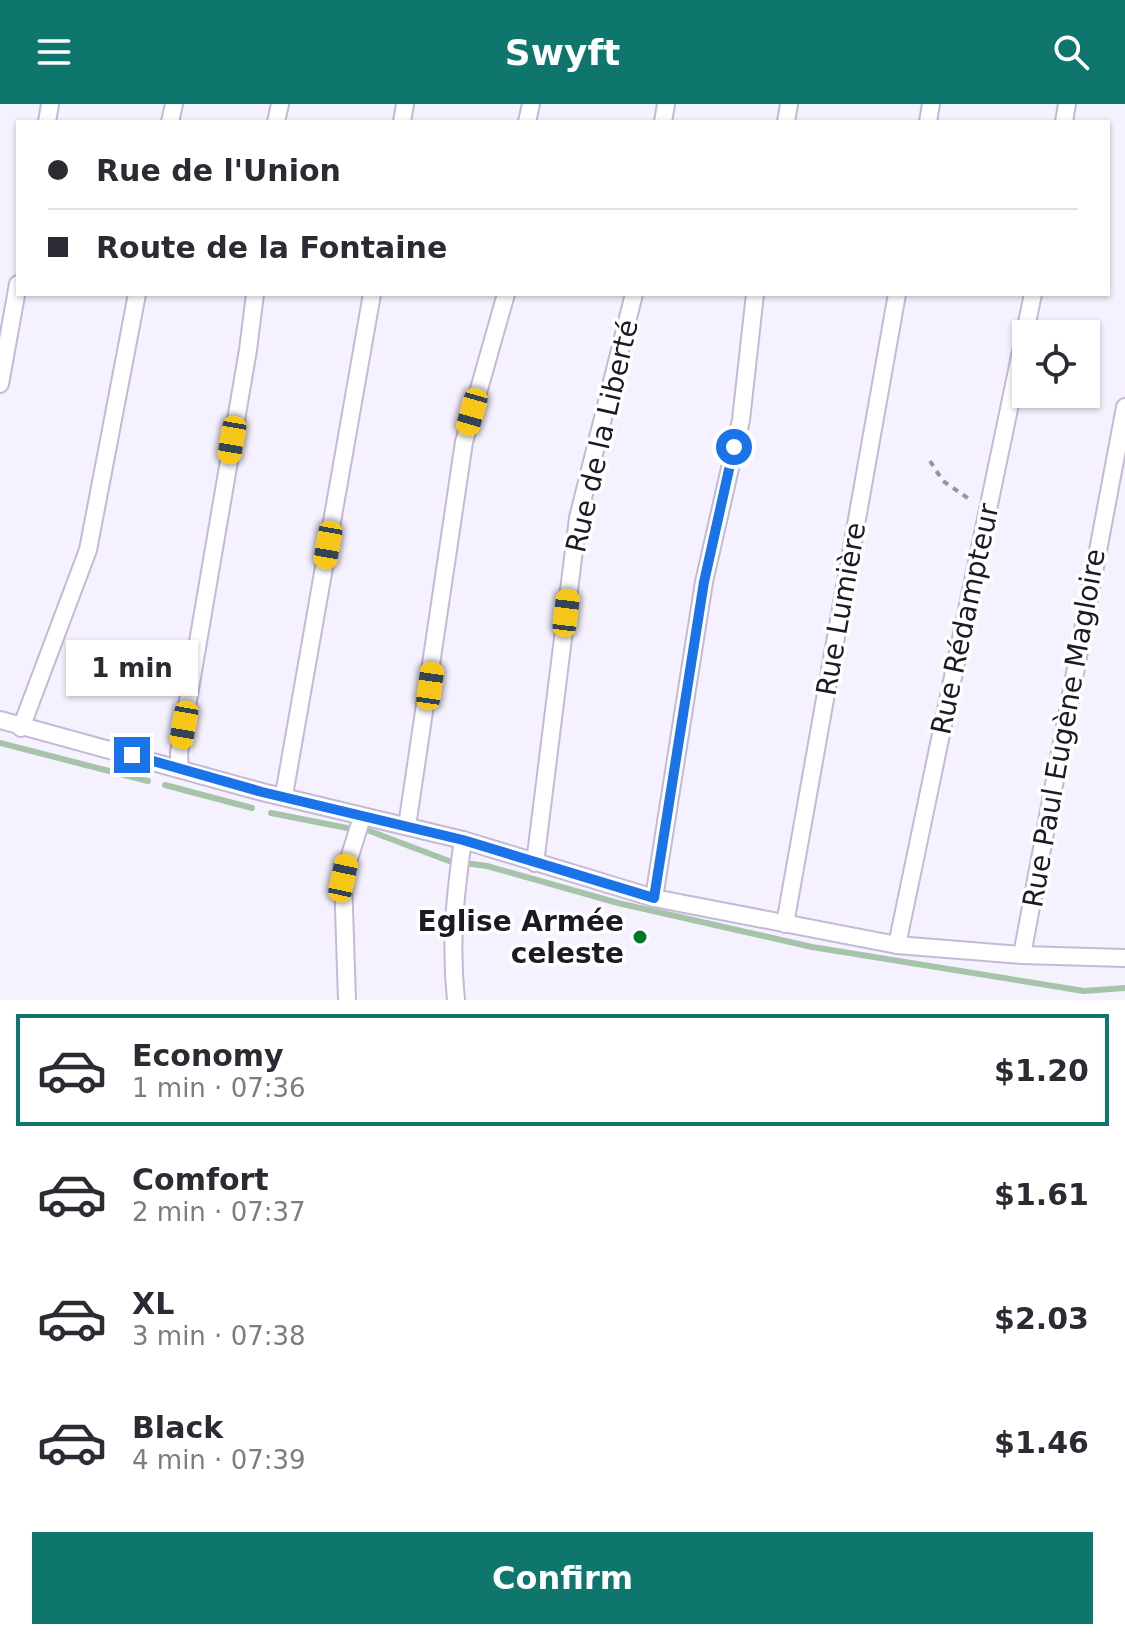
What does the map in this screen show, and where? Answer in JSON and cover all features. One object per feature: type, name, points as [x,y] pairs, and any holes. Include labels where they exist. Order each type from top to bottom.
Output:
[{"type":"street","points":[[0,384],[16,295]]},
{"type":"street","points":[[21,728],[88,550],[137,296]]},
{"type":"street","points":[[180,769],[179,753],[255,296]]},
{"type":"street","points":[[284,795],[372,296]]},
{"type":"street","points":[[407,826],[464,442],[505,296]]},
{"type":"street","name":"Rue de la Liberté","points":[[535,863],[578,518],[634,296]]},
{"type":"street","points":[[654,898],[704,582],[741,420],[755,296]]},
{"type":"street","name":"Rue Lumière","points":[[785,924],[897,296]]},
{"type":"street","name":"Rue Rédampteur","points":[[897,945],[1033,296]]},
{"type":"street","name":"Rue Paul Eugène Magloire","points":[[1022,955],[1125,407]]},
{"type":"street","points":[[0,720],[362,817],[463,840],[654,898],[897,945],[1022,955],[1125,958]]},
{"type":"street","points":[[347,1000],[343,878],[362,817]]},
{"type":"street","points":[[456,1000],[452,928],[463,840]]},
{"type":"path","points":[[930,461],[943,481],[972,501],[989,508]]},
{"type":"waterway","points":[[0,743],[148,781]]},
{"type":"waterway","points":[[165,785],[252,808]]},
{"type":"waterway","points":[[271,813],[347,828]]},
{"type":"waterway","points":[[367,830],[449,861],[487,866],[618,903],[812,947],[1084,991],[1125,988]]},
{"type":"place","name":"Eglise Armée celeste","points":[[640,937]]},
{"type":"route","points":[[132,755],[262,792],[463,840],[654,898],[704,582],[734,447]]}]
